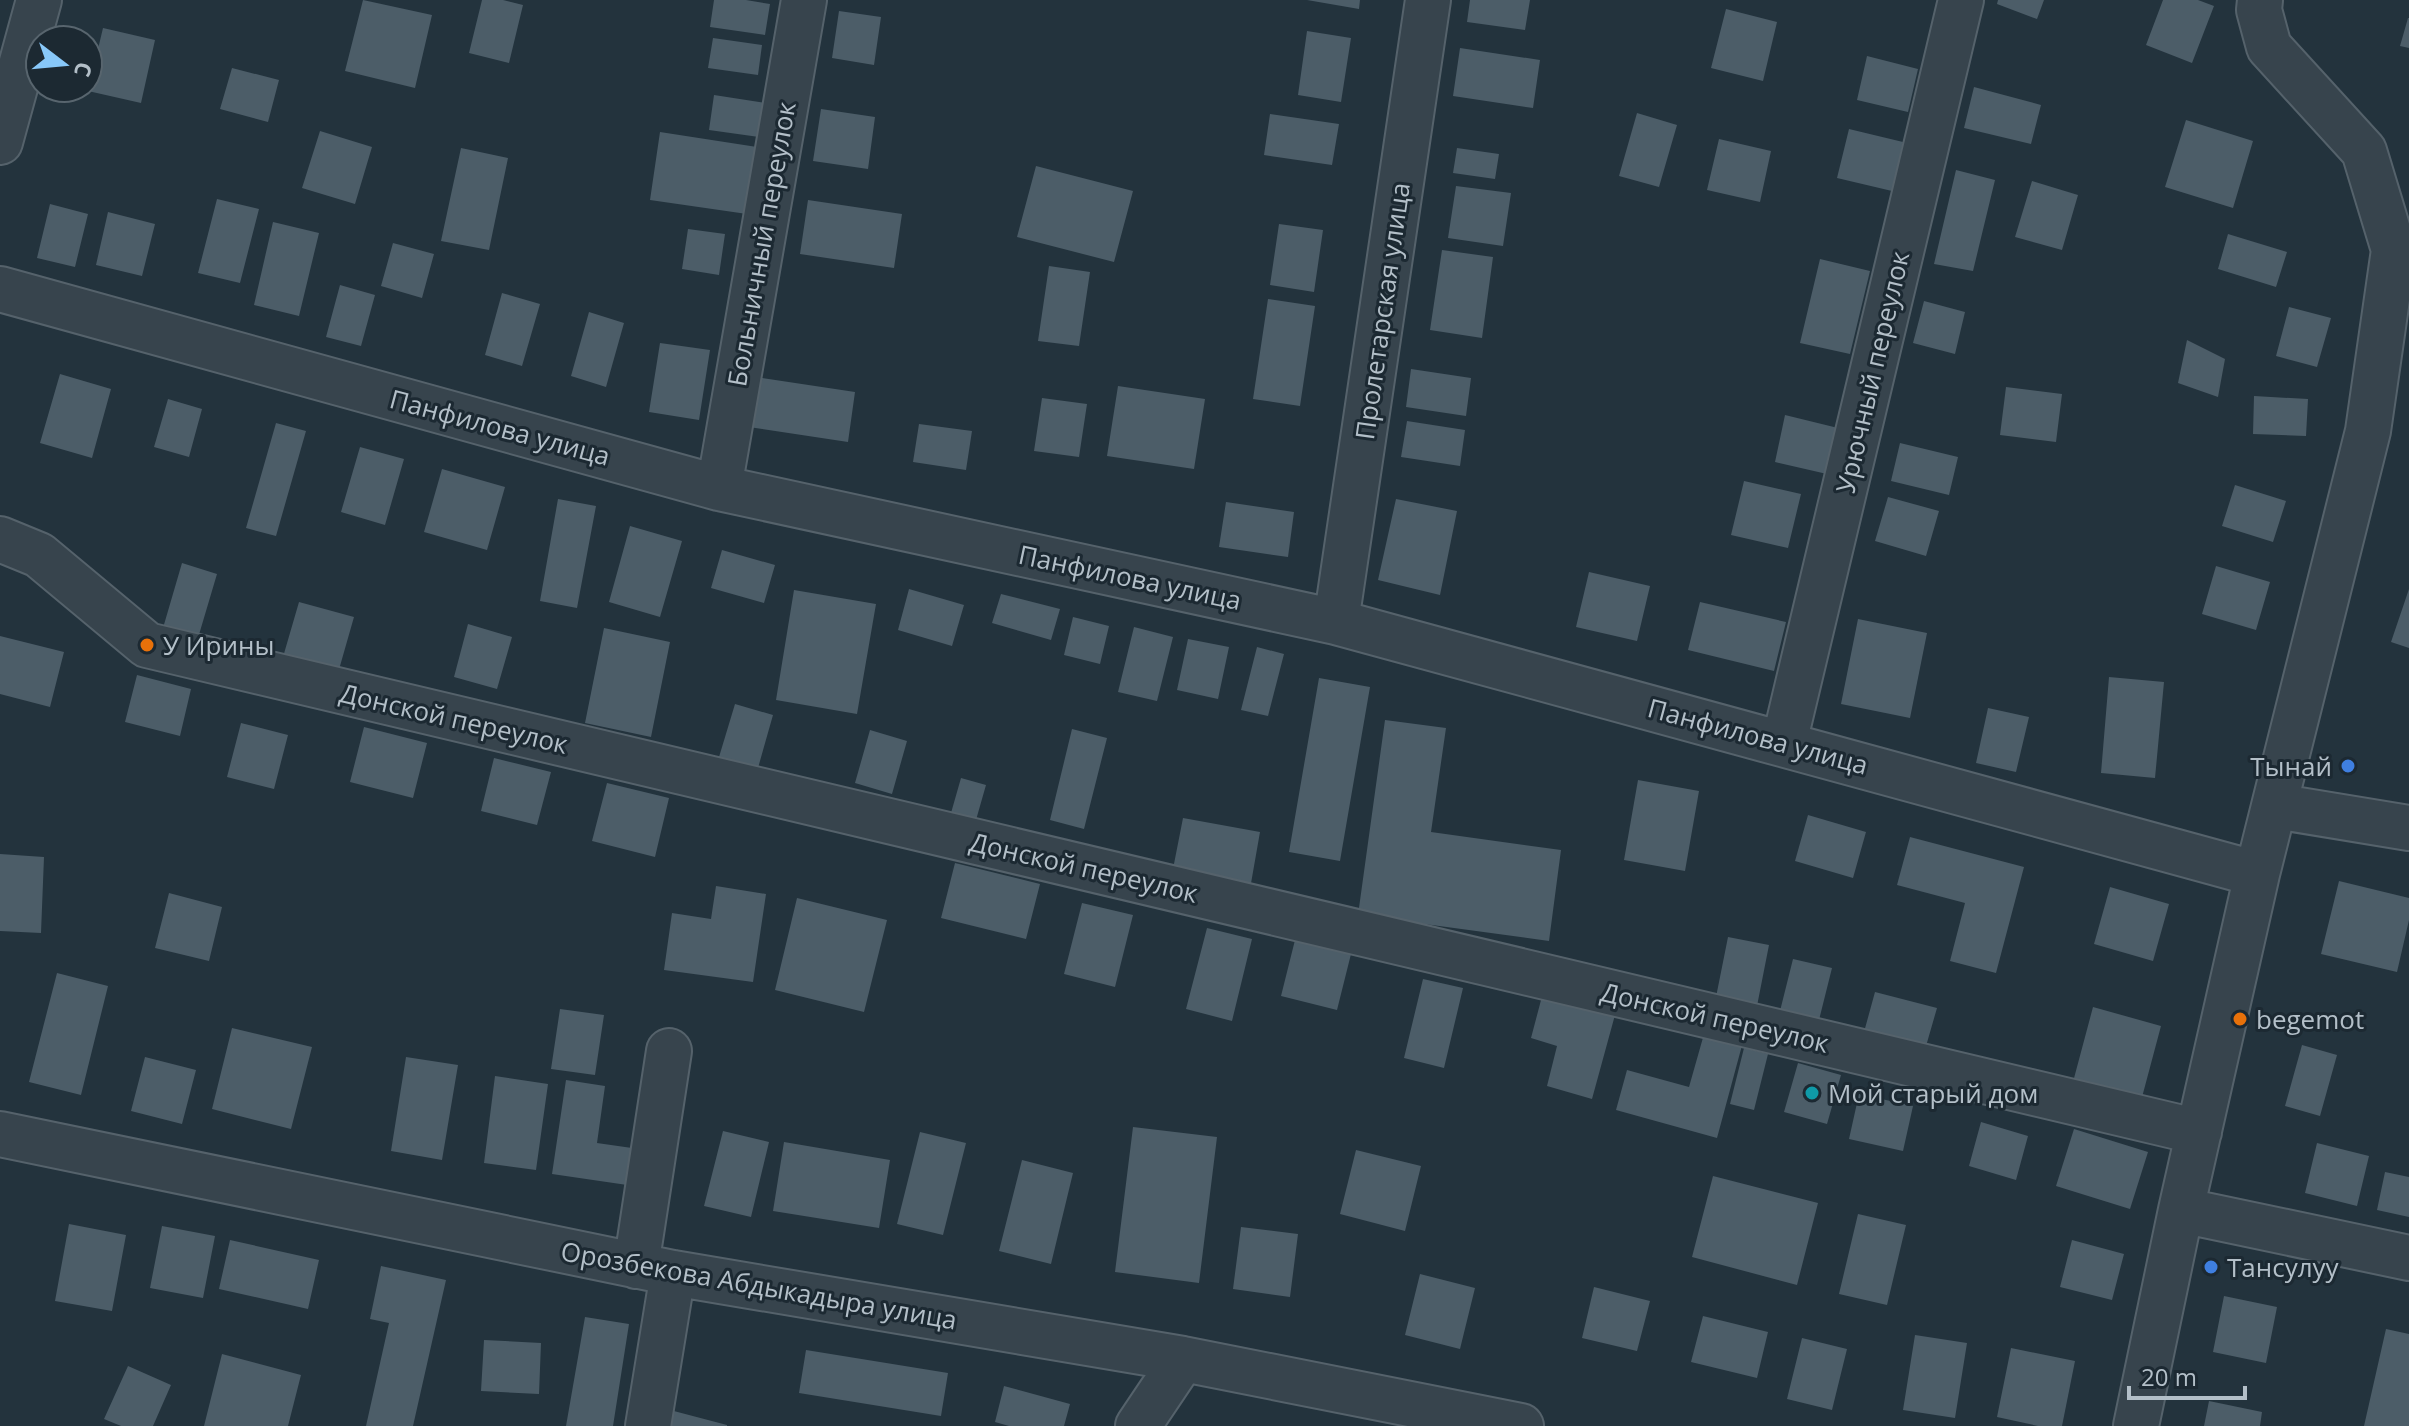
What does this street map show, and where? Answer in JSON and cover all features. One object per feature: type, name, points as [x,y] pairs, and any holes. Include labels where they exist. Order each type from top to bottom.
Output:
[{"type":"street","points":[[0,142],[39,0]]},
{"type":"street","name":"Больничный переулок","points":[[719,488],[804,0]]},
{"type":"street","name":"Пролетарская улица","points":[[1336,622],[1428,0]]},
{"type":"street","name":"Урючный переулок","points":[[1784,743],[1961,0]]},
{"type":"street","points":[[2260,0],[2259,10],[2269,47],[2364,151],[2409,182]]},
{"type":"street","points":[[2136,1426],[2257,874],[2368,431],[2394,250],[2364,151]]},
{"type":"street","name":"Панфилова улица","points":[[0,289],[719,488],[1336,622],[2257,874]]},
{"type":"street","name":"Донской переулок","points":[[0,539],[39,555],[147,645],[2199,1132]]},
{"type":"street","points":[[2275,806],[2409,828]]},
{"type":"street","points":[[648,1426],[669,1051]]},
{"type":"street","name":"Орозбекова Абдыкадыра улица","points":[[0,1134],[655,1269],[1183,1359],[1521,1426]]},
{"type":"street","points":[[2181,1210],[2409,1258]]},
{"type":"street","points":[[1138,1426],[1183,1359]]},
{"type":"building","points":[[363,0],[432,15],[415,88],[345,71]]},
{"type":"building","points":[[482,0],[503,0],[523,5],[509,63],[469,53]]},
{"type":"building","points":[[714,0],[770,4],[765,35],[710,27]]},
{"type":"building","points":[[1307,0],[1360,0],[1359,9]]},
{"type":"building","points":[[1470,0],[1530,0],[1525,30],[1467,22]]},
{"type":"building","points":[[1998,0],[2044,0],[2037,19],[1997,4]]},
{"type":"building","points":[[2163,0],[2198,0],[2214,6],[2192,63],[2146,45]]},
{"type":"building","points":[[1726,9],[1777,22],[1763,81],[1711,68]]},
{"type":"building","points":[[839,11],[881,17],[874,65],[832,58]]},
{"type":"building","points":[[2409,18],[2409,48],[2400,46]]},
{"type":"building","points":[[104,28],[155,40],[141,103],[104,95]]},
{"type":"building","points":[[1307,31],[1351,38],[1341,102],[1298,95]]},
{"type":"building","points":[[713,38],[762,45],[758,75],[708,68]]},
{"type":"building","points":[[1460,48],[1540,60],[1533,108],[1453,96]]},
{"type":"building","points":[[1867,56],[1918,69],[1908,112],[1857,100]]},
{"type":"building","points":[[232,68],[279,80],[268,122],[220,109]]},
{"type":"building","points":[[1974,87],[2041,105],[2031,144],[1964,128]]},
{"type":"building","points":[[714,95],[765,103],[759,137],[709,130]]},
{"type":"building","points":[[821,109],[875,117],[868,169],[813,161]]},
{"type":"building","points":[[1637,113],[1677,125],[1659,187],[1619,176]]},
{"type":"building","points":[[1270,114],[1339,124],[1332,165],[1264,155]]},
{"type":"building","points":[[2186,120],[2253,141],[2233,208],[2165,187]]},
{"type":"building","points":[[1849,129],[1903,142],[1892,191],[1837,178]]},
{"type":"building","points":[[320,131],[372,147],[355,204],[302,188]]},
{"type":"building","points":[[660,132],[757,147],[747,214],[650,200]]},
{"type":"building","points":[[1719,139],[1771,151],[1760,202],[1707,190]]},
{"type":"building","points":[[461,148],[508,158],[489,250],[441,241]]},
{"type":"building","points":[[1457,148],[1499,154],[1495,179],[1453,173]]},
{"type":"building","points":[[1036,166],[1133,191],[1114,262],[1017,237]]},
{"type":"building","points":[[1956,170],[1995,180],[1973,271],[1934,264]]},
{"type":"building","points":[[2032,181],[2078,195],[2062,250],[2015,237]]},
{"type":"building","points":[[1456,186],[1511,193],[1503,246],[1448,238]]},
{"type":"building","points":[[217,199],[259,209],[240,283],[198,273]]},
{"type":"building","points":[[808,200],[902,214],[894,268],[800,254]]},
{"type":"building","points":[[50,204],[88,214],[75,267],[37,258]]},
{"type":"building","points":[[108,212],[155,224],[142,276],[96,265]]},
{"type":"building","points":[[273,222],[319,233],[299,316],[254,305]]},
{"type":"building","points":[[1279,224],[1323,230],[1314,292],[1270,285]]},
{"type":"building","points":[[688,229],[725,234],[719,275],[682,269]]},
{"type":"building","points":[[2228,234],[2287,252],[2276,287],[2218,269]]},
{"type":"building","points":[[393,243],[434,254],[422,298],[381,286]]},
{"type":"building","points":[[1442,250],[1493,257],[1482,338],[1430,330]]},
{"type":"building","points":[[1820,259],[1870,271],[1850,354],[1800,343]]},
{"type":"building","points":[[1049,266],[1090,272],[1079,346],[1038,341]]},
{"type":"building","points":[[340,285],[375,295],[361,346],[326,337]]},
{"type":"building","points":[[502,293],[540,304],[522,366],[485,355]]},
{"type":"building","points":[[1268,299],[1315,306],[1300,406],[1253,399]]},
{"type":"building","points":[[1924,301],[1965,312],[1955,354],[1913,343]]},
{"type":"building","points":[[2289,307],[2331,318],[2317,367],[2276,356]]},
{"type":"building","points":[[589,312],[624,323],[606,387],[571,376]]},
{"type":"building","points":[[2187,340],[2225,359],[2218,397],[2178,383]]},
{"type":"building","points":[[660,343],[710,350],[699,420],[649,412]]},
{"type":"building","points":[[1411,369],[1471,378],[1466,416],[1406,407]]},
{"type":"building","points":[[60,374],[111,389],[92,458],[40,443]]},
{"type":"building","points":[[749,376],[855,392],[848,442],[742,426]]},
{"type":"building","points":[[1118,386],[1205,399],[1194,469],[1107,456]]},
{"type":"building","points":[[2006,387],[2062,394],[2056,442],[2000,435]]},
{"type":"building","points":[[2254,396],[2308,399],[2306,436],[2253,434]]},
{"type":"building","points":[[1042,398],[1087,404],[1079,457],[1034,451]]},
{"type":"building","points":[[168,399],[202,409],[189,457],[154,447]]},
{"type":"building","points":[[1785,415],[1838,428],[1827,474],[1775,462]]},
{"type":"building","points":[[1407,421],[1465,430],[1460,466],[1401,457]]},
{"type":"building","points":[[276,423],[306,431],[276,536],[246,528]]},
{"type":"building","points":[[919,424],[972,431],[966,470],[913,462]]},
{"type":"building","points":[[1900,443],[1958,457],[1949,495],[1891,481]]},
{"type":"building","points":[[360,447],[404,459],[385,525],[341,512]]},
{"type":"building","points":[[442,469],[505,487],[487,550],[424,532]]},
{"type":"building","points":[[1744,481],[1801,494],[1788,548],[1731,535]]},
{"type":"building","points":[[2235,485],[2286,501],[2273,542],[2222,526]]},
{"type":"building","points":[[1888,497],[1939,511],[1926,556],[1875,541]]},
{"type":"building","points":[[558,499],[596,506],[577,608],[540,601]]},
{"type":"building","points":[[1396,499],[1457,511],[1440,595],[1378,580]]},
{"type":"building","points":[[1226,502],[1294,512],[1288,557],[1219,547]]},
{"type":"building","points":[[630,526],[682,541],[660,617],[609,602]]},
{"type":"building","points":[[722,550],[775,565],[764,603],[711,588]]},
{"type":"building","points":[[182,563],[217,574],[198,638],[163,628]]},
{"type":"building","points":[[2216,566],[2270,582],[2256,630],[2202,614]]},
{"type":"building","points":[[1589,572],[1650,586],[1637,641],[1576,627]]},
{"type":"building","points":[[909,589],[964,605],[952,646],[898,630]]},
{"type":"building","points":[[2409,589],[2409,648],[2391,642]]},
{"type":"building","points":[[794,590],[876,604],[857,714],[776,700]]},
{"type":"building","points":[[1001,594],[1060,609],[1051,640],[992,623]]},
{"type":"building","points":[[299,602],[354,617],[338,673],[283,657]]},
{"type":"building","points":[[1700,602],[1786,622],[1774,671],[1688,650]]},
{"type":"building","points":[[1073,617],[1109,626],[1100,664],[1064,655]]},
{"type":"building","points":[[1858,619],[1927,633],[1910,718],[1841,704]]},
{"type":"building","points":[[468,624],[512,637],[497,689],[454,677]]},
{"type":"building","points":[[1134,627],[1173,637],[1157,701],[1118,692]]},
{"type":"building","points":[[604,628],[670,642],[651,737],[585,723]]},
{"type":"building","points":[[0,636],[64,652],[50,707],[0,694]]},
{"type":"building","points":[[1188,639],[1229,647],[1218,699],[1177,690]]},
{"type":"building","points":[[1257,647],[1284,654],[1268,716],[1241,710]]},
{"type":"building","points":[[137,675],[191,689],[180,736],[125,722]]},
{"type":"building","points":[[2109,677],[2164,682],[2155,778],[2101,773]]},
{"type":"building","points":[[1319,678],[1370,687],[1340,861],[1289,852]]},
{"type":"building","points":[[735,704],[773,715],[758,768],[719,757]]},
{"type":"building","points":[[1988,708],[2029,717],[2016,772],[1976,763]]},
{"type":"building","points":[[1385,720],[1446,728],[1431,832],[1561,850],[1549,941],[1358,915]]},
{"type":"building","points":[[241,723],[288,735],[274,789],[227,777]]},
{"type":"building","points":[[364,727],[427,743],[413,798],[350,782]]},
{"type":"building","points":[[1072,729],[1107,738],[1084,829],[1050,820]]},
{"type":"building","points":[[870,730],[907,741],[892,794],[855,783]]},
{"type":"building","points":[[494,758],[551,772],[537,825],[481,811]]},
{"type":"building","points":[[961,778],[986,785],[974,827],[949,820]]},
{"type":"building","points":[[1638,780],[1699,791],[1685,871],[1624,860]]},
{"type":"building","points":[[607,783],[669,798],[655,857],[592,841]]},
{"type":"building","points":[[1808,815],[1866,832],[1853,878],[1795,861]]},
{"type":"building","points":[[1183,818],[1260,832],[1250,889],[1172,874]]},
{"type":"building","points":[[1910,837],[2024,867],[1996,973],[1950,961],[1965,903],[1897,885]]},
{"type":"building","points":[[0,854],[44,857],[41,933],[0,931]]},
{"type":"building","points":[[955,863],[1040,884],[1026,939],[941,918]]},
{"type":"building","points":[[2339,881],[2409,898],[2409,920],[2397,972],[2321,954]]},
{"type":"building","points":[[716,886],[766,894],[753,982],[664,970],[672,913],[711,919]]},
{"type":"building","points":[[2110,887],[2169,904],[2153,961],[2094,944]]},
{"type":"building","points":[[169,893],[222,907],[209,961],[155,948]]},
{"type":"building","points":[[797,898],[887,920],[864,1012],[775,990]]},
{"type":"building","points":[[1082,903],[1133,915],[1115,987],[1064,974]]},
{"type":"building","points":[[1207,928],[1252,939],[1232,1021],[1186,1009]]},
{"type":"building","points":[[1728,937],[1769,945],[1757,1006],[1716,997]]},
{"type":"building","points":[[1295,940],[1351,954],[1337,1010],[1281,996]]},
{"type":"building","points":[[1793,959],[1832,968],[1818,1024],[1779,1015]]},
{"type":"building","points":[[57,973],[108,986],[81,1095],[29,1082]]},
{"type":"building","points":[[1423,979],[1463,988],[1444,1068],[1404,1058]]},
{"type":"building","points":[[1545,985],[1618,1004],[1592,1099],[1547,1086],[1557,1046],[1531,1038]]},
{"type":"building","points":[[1875,992],[1937,1008],[1922,1060],[1861,1043]]},
{"type":"building","points":[[2093,1007],[2161,1026],[2141,1101],[2073,1082]]},
{"type":"building","points":[[560,1009],[604,1015],[595,1075],[551,1069]]},
{"type":"building","points":[[1706,1027],[1744,1038],[1717,1138],[1616,1110],[1627,1070],[1689,1087]]},
{"type":"building","points":[[232,1028],[312,1047],[291,1129],[212,1109]]},
{"type":"building","points":[[2302,1045],[2337,1055],[2320,1116],[2285,1106]]},
{"type":"building","points":[[1744,1048],[1768,1054],[1754,1110],[1730,1104]]},
{"type":"building","points":[[145,1057],[196,1070],[182,1124],[131,1111]]},
{"type":"building","points":[[406,1057],[458,1065],[442,1160],[391,1151]]},
{"type":"building","name":"Мой старый дом","points":[[1798,1063],[1841,1075],[1827,1124],[1784,1112]]},
{"type":"building","points":[[495,1076],[548,1084],[536,1170],[484,1163]]},
{"type":"building","points":[[566,1080],[605,1086],[597,1143],[639,1149],[634,1186],[552,1174]]},
{"type":"building","points":[[1859,1094],[1913,1106],[1903,1151],[1849,1139]]},
{"type":"building","points":[[1981,1122],[2028,1136],[2016,1180],[1969,1166]]},
{"type":"building","points":[[1133,1127],[1217,1137],[1199,1283],[1115,1272]]},
{"type":"building","points":[[2074,1129],[2148,1152],[2130,1209],[2056,1186]]},
{"type":"building","points":[[723,1131],[769,1142],[751,1217],[704,1206]]},
{"type":"building","points":[[920,1132],[966,1143],[943,1235],[897,1224]]},
{"type":"building","points":[[784,1142],[890,1160],[879,1228],[773,1211]]},
{"type":"building","points":[[2317,1143],[2369,1156],[2357,1206],[2305,1193]]},
{"type":"building","points":[[1356,1150],[1421,1166],[1405,1231],[1340,1214]]},
{"type":"building","points":[[1022,1160],[1073,1173],[1051,1264],[999,1251]]},
{"type":"building","points":[[2385,1172],[2409,1177],[2409,1217],[2377,1210]]},
{"type":"building","points":[[1713,1176],[1818,1203],[1797,1285],[1692,1257]]},
{"type":"building","points":[[1858,1214],[1906,1225],[1887,1305],[1839,1294]]},
{"type":"building","points":[[69,1224],[126,1235],[112,1311],[55,1301]]},
{"type":"building","points":[[162,1226],[215,1236],[203,1298],[150,1288]]},
{"type":"building","points":[[1241,1227],[1298,1234],[1290,1297],[1233,1289]]},
{"type":"building","points":[[230,1240],[319,1260],[308,1309],[219,1289]]},
{"type":"building","points":[[2072,1240],[2124,1254],[2112,1300],[2060,1287]]},
{"type":"building","points":[[381,1266],[446,1280],[413,1426],[366,1426],[389,1323],[370,1319]]},
{"type":"building","points":[[1420,1274],[1475,1288],[1460,1349],[1405,1335]]},
{"type":"building","points":[[1594,1287],[1650,1301],[1637,1351],[1582,1338]]},
{"type":"building","points":[[2224,1296],[2277,1307],[2266,1363],[2213,1352]]},
{"type":"building","points":[[1703,1316],[1768,1332],[1757,1378],[1691,1362]]},
{"type":"building","points":[[585,1317],[629,1324],[613,1426],[566,1426]]},
{"type":"building","points":[[2386,1329],[2409,1334],[2409,1426],[2364,1426]]},
{"type":"building","points":[[1915,1335],[1967,1343],[1955,1418],[1903,1410]]},
{"type":"building","points":[[1802,1338],[1847,1349],[1832,1410],[1787,1399]]},
{"type":"building","points":[[484,1340],[541,1343],[539,1394],[481,1391]]},
{"type":"building","points":[[2011,1348],[2075,1361],[2062,1426],[2038,1426],[1997,1417]]},
{"type":"building","points":[[806,1350],[948,1373],[941,1416],[799,1393]]},
{"type":"building","points":[[222,1354],[301,1375],[288,1426],[204,1426]]},
{"type":"building","points":[[128,1366],[171,1385],[153,1426],[121,1426],[104,1419]]},
{"type":"building","points":[[1004,1386],[1070,1404],[1064,1426],[1009,1426],[995,1422]]},
{"type":"building","points":[[2209,1401],[2262,1412],[2260,1426],[2204,1426]]},
{"type":"building","points":[[670,1410],[727,1425],[727,1426],[666,1426]]},
{"type":"place","name":"У Ирины","points":[[147,645]]},
{"type":"place","name":"Тынай","points":[[2348,766]]},
{"type":"place","name":"begemot","points":[[2240,1019]]},
{"type":"place","name":"Мой старый дом","points":[[1812,1093]]},
{"type":"place","name":"Тансулуу","points":[[2211,1267]]}]
